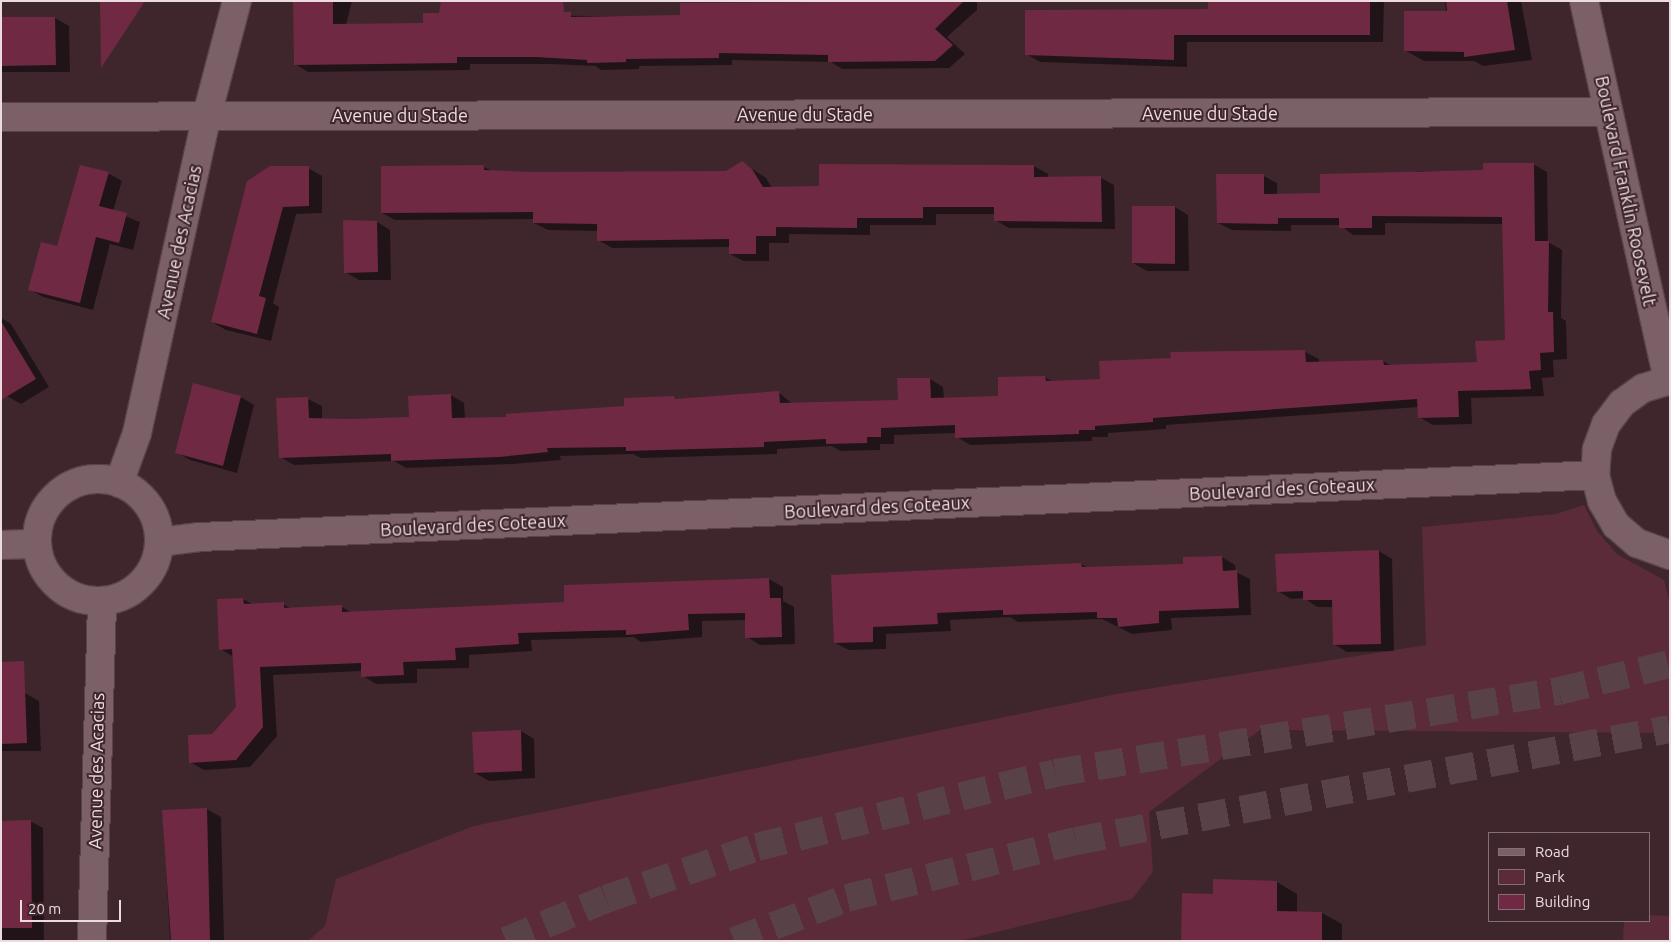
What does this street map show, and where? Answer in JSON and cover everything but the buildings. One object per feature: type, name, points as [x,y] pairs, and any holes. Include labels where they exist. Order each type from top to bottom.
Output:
[{"type":"street","name":"Avenue des Acacias","points":[[119,483],[137,433],[207,115],[237,1]]},
{"type":"street","name":"Boulevard Franklin Roosevelt","points":[[1584,1],[1669,380]]},
{"type":"street","name":"Avenue du Stade","points":[[1,117],[1608,112]]},
{"type":"street","points":[[1669,380],[1643,388],[1622,403],[1611,417],[1597,449],[1595,475],[1602,501],[1616,525],[1637,543],[1670,555]]},
{"type":"street","name":"Boulevard des Coteaux","points":[[159,542],[210,537],[1595,475]]},
{"type":"street","points":[[99,479],[119,483],[136,492],[149,506],[156,523],[159,542],[156,560],[142,582],[120,598],[102,602],[83,600],[65,593],[51,580],[41,563],[37,544],[38,524],[47,505],[61,491],[79,482],[99,479]]},
{"type":"street","points":[[1,545],[37,544]]},
{"type":"street","name":"Avenue des Acacias","points":[[92,941],[102,602]]},
{"type":"green space","points":[[1584,505],[1597,531],[1617,554],[1664,580],[1670,604],[1670,733],[1260,730],[1149,812],[1153,872],[1132,899],[960,941],[308,941],[325,926],[336,879],[474,826],[1122,693],[1426,645],[1422,527],[1556,514]]},
{"type":"green space","points":[[1651,915],[1670,916],[1670,941],[1623,941],[1624,922],[1651,922]]},
{"type":"tunnel","points":[[506,941],[606,899],[757,847],[1055,773],[1559,691],[1670,664]]},
{"type":"tunnel","points":[[734,941],[847,898],[1076,841],[1670,729]]}]
